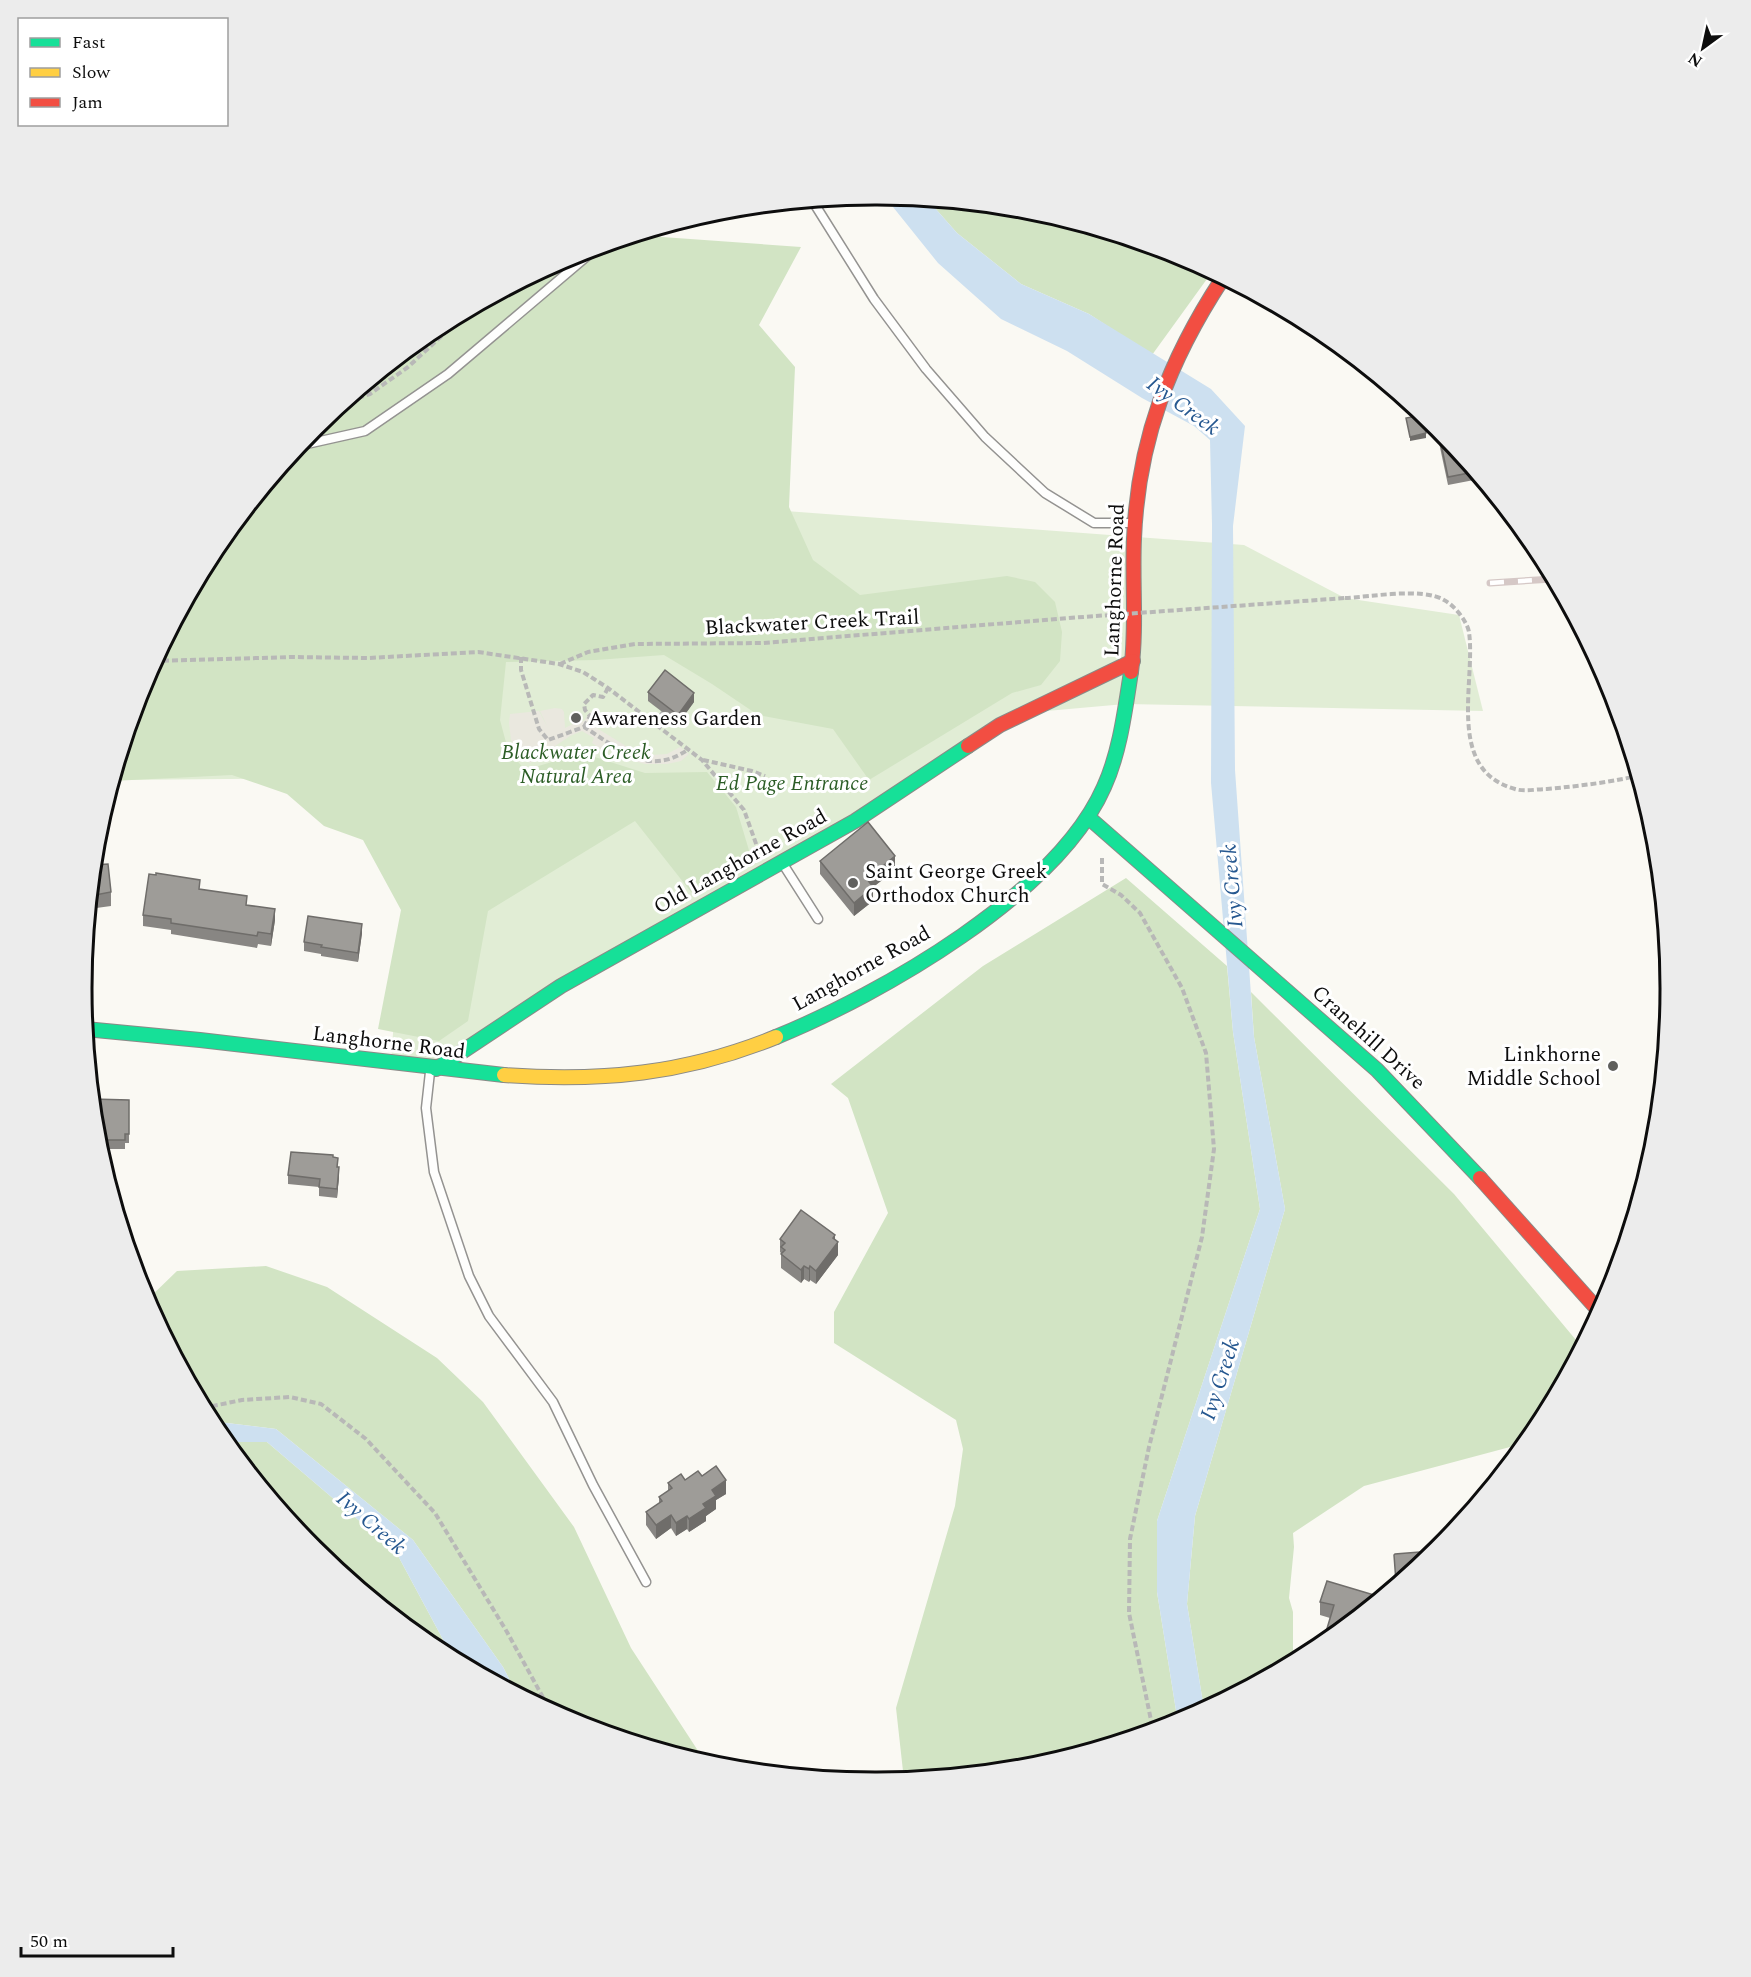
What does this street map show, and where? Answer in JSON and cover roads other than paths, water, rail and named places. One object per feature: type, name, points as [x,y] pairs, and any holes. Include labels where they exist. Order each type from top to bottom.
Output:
[{"type":"main road","name":"Langhorne Road","points":[[93,1030],[484,1074],[555,1078],[616,1077],[676,1068],[737,1052],[836,1011],[906,972],[1014,898],[1071,841],[1105,789],[1115,760],[1132,661],[1135,523],[1141,465],[1155,413],[1186,340],[1219,284]]},
{"type":"main road","name":"Old Langhorne Road","points":[[433,1069],[561,986],[855,821],[1000,725],[1132,661]]},
{"type":"main road","name":"Cranehill Drive","points":[[1088,817],[1377,1070],[1414,1106],[1593,1304]]},
{"type":"lane","points":[[816,207],[874,299],[926,369],[985,437],[1045,493],[1094,523],[1135,523]]},
{"type":"lane","points":[[313,443],[365,431],[448,374],[580,262]]},
{"type":"lane","points":[[782,861],[818,919]]},
{"type":"lane","points":[[433,1069],[426,1108],[434,1172],[469,1276],[489,1316],[553,1402],[593,1485],[646,1582]]},
{"type":"water","name":"Ivy Creek","points":[[893,205],[934,207],[957,233],[1021,284],[1089,314],[1211,389],[1245,426],[1233,526],[1235,770],[1254,1037],[1285,1209],[1195,1516],[1187,1604],[1203,1701],[1176,1713],[1157,1592],[1157,1521],[1260,1209],[1233,1032],[1211,783],[1210,440],[1194,426],[1142,398],[1067,351],[1001,319],[938,263]]},
{"type":"water","name":"Ivy Creek","points":[[223,1423],[276,1429],[413,1540],[503,1667],[511,1682],[445,1643],[396,1552],[267,1442],[237,1442]]},
{"type":"railway","points":[[1490,583],[1544,580]]},
{"type":"place","name":"Awareness Garden","points":[[576,718]]},
{"type":"place","name":"Saint George Greek Orthodox Church","points":[[853,883]]},
{"type":"place","name":"Linkhorne Middle School","points":[[1613,1066]]},
{"type":"park label","name":"Blackwater Creek Natural Area","points":[[576,764]]},
{"type":"park label","name":"Ed Page Entrance","points":[[792,783]]}]
